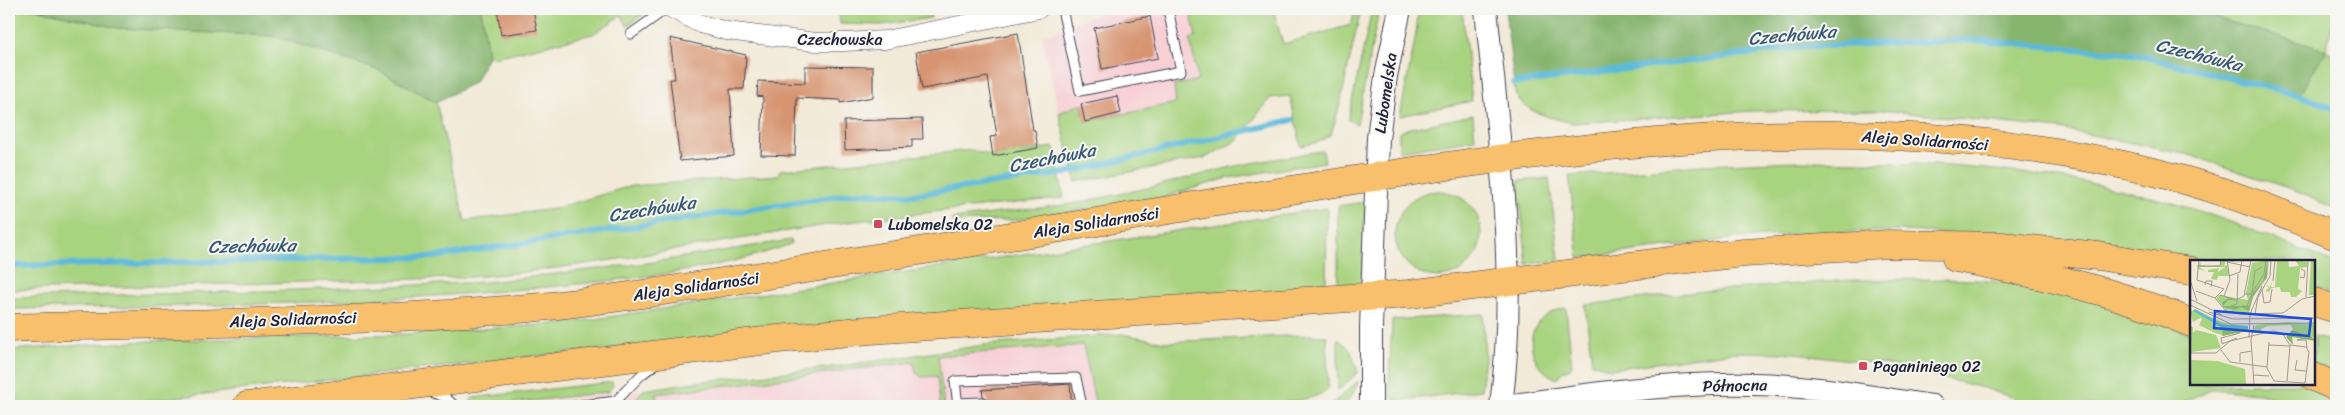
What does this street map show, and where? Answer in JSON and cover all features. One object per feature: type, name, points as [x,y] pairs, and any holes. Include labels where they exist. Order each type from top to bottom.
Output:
[{"type":"main road","name":"Aleja Solidarności","points":[[9,328],[413,316],[549,306],[879,258],[1377,177],[1501,160],[1659,142],[1749,137],[1871,135],[1962,140],[2089,158],[2157,172],[2238,198],[2336,236]]},
{"type":"main road","points":[[1888,244],[2041,275],[2105,293],[2190,324]]},
{"type":"main road","points":[[247,406],[778,339],[870,330],[1372,297],[1735,254],[1888,244],[2002,246],[2098,256],[2190,272]]},
{"type":"main road","points":[[2315,302],[2336,310]]},
{"type":"main road","points":[[2315,377],[2336,386]]},
{"type":"street","name":"Czechowska","points":[[672,9],[700,24],[727,31],[816,42],[844,42],[886,40],[1039,9]]},
{"type":"street","name":"Lubomelska","points":[[1371,406],[1372,297],[1381,108],[1400,9]]},
{"type":"street","points":[[1486,9],[1501,160],[1508,281],[1508,336],[1501,406]]},
{"type":"street","name":"Północna","points":[[1508,406],[1563,398],[1657,389],[1755,384],[1802,387],[1932,406]]},
{"type":"lane","points":[[631,34],[666,9]]},
{"type":"lane","points":[[1062,9],[1080,91],[1181,71],[1168,9]]},
{"type":"lane","points":[[574,406],[615,404],[641,375],[669,354]]},
{"type":"lane","points":[[983,402],[958,405],[955,381],[1076,378],[1075,394],[1082,406]]},
{"type":"lane","points":[[411,385],[445,397],[455,406]]},
{"type":"shaded area","points":[[1110,9],[1190,9],[1196,37],[1190,39],[1198,81],[1177,103],[1085,122],[1081,104],[1059,113],[1042,36]]},
{"type":"shaded area","points":[[1084,345],[1096,406],[943,406],[938,356]]},
{"type":"shaded area","points":[[915,362],[929,377],[937,376],[940,406],[659,406],[655,394]]},
{"type":"shaded area","points":[[643,390],[638,396],[640,406],[516,406]]},
{"type":"green space","points":[[9,9],[35,9],[118,28],[274,36],[378,70],[436,102],[465,221],[553,209],[631,186],[778,175],[780,170],[971,150],[993,156],[1054,147],[1064,198],[841,223],[600,262],[504,274],[455,278],[9,290]]},
{"type":"green space","points":[[35,9],[481,9],[488,56],[475,82],[436,102],[378,70],[274,36],[118,28]]},
{"type":"green space","points":[[481,9],[650,9],[627,26],[622,15],[593,34],[496,57],[488,56]]},
{"type":"green space","points":[[839,9],[930,9],[931,18],[881,25],[840,24]]},
{"type":"green space","points":[[1190,9],[1273,9],[1283,44],[1351,25],[1356,9],[1361,9],[1340,104],[1331,134],[1319,142],[1301,146],[1290,96],[1270,98],[1238,140],[1205,158],[1076,182],[1059,113],[1081,104],[1085,122],[1176,103],[1174,86],[1198,80],[1190,39],[1196,37]]},
{"type":"green space","points":[[1372,9],[1379,9],[1357,124],[1348,120]]},
{"type":"green space","points":[[1419,9],[1462,9],[1472,101],[1400,116],[1415,40]]},
{"type":"green space","points":[[1505,9],[2185,9],[2326,50],[2299,95],[2134,54],[1974,40],[1812,46],[1514,83]]},
{"type":"green space","points":[[2185,9],[2336,9],[2326,50],[2335,56],[2336,53],[2336,209],[2288,188],[2183,153],[2060,129],[1881,110],[1754,111],[1573,123],[1533,111],[1520,101],[1516,95],[1514,83],[1812,46],[1974,40],[2134,54],[2299,95],[2325,51]]},
{"type":"green space","points":[[1473,115],[1475,139],[1399,151],[1399,132],[1402,130]]},
{"type":"green space","points":[[1323,151],[1325,162],[1228,178],[1154,200],[1013,220],[952,222],[952,219],[1071,204],[1148,188],[1235,166]]},
{"type":"green space","points":[[1798,161],[1933,165],[2022,173],[2111,188],[2178,204],[2336,264],[2336,296],[2315,288],[2315,260],[2206,260],[2065,240],[1905,231],[1830,232],[1737,238],[1579,258],[1569,176],[1702,165]]},
{"type":"green space","points":[[1549,178],[1559,260],[1527,264],[1518,181]]},
{"type":"green space","points":[[1430,191],[1446,191],[1455,194],[1469,203],[1478,217],[1481,234],[1478,251],[1469,265],[1455,274],[1446,277],[1430,277],[1414,270],[1402,258],[1395,242],[1395,226],[1402,210],[1414,198]]},
{"type":"green space","points":[[1365,202],[1362,286],[1338,288],[1338,206]]},
{"type":"green space","points":[[1327,208],[1326,289],[563,353],[153,400],[84,406],[9,406],[9,350],[148,341],[406,334],[569,323]]},
{"type":"green space","points":[[791,240],[791,244],[763,253],[706,267],[617,280],[490,292],[284,303],[9,309],[9,298],[296,290],[488,282],[647,263]]},
{"type":"green space","points":[[1943,279],[1989,281],[2034,286],[2114,306],[2190,334],[2190,385],[2307,385],[2336,399],[2336,406],[2298,406],[2259,393],[2211,389],[2181,403],[2180,406],[2048,406],[2028,403],[1987,389],[1889,365],[1795,353],[1735,352],[1611,369],[1592,363],[1585,305],[1704,291],[1851,280]]},
{"type":"green space","points":[[1566,308],[1572,367],[1562,372],[1557,379],[1545,372],[1537,362],[1532,351],[1531,340],[1534,329],[1541,320],[1552,312]]},
{"type":"green space","points":[[1483,314],[1485,358],[1481,390],[1397,401],[1393,399],[1389,384],[1392,320]]},
{"type":"green space","points":[[1122,334],[1165,342],[1307,335],[1327,336],[1328,388],[1315,396],[1290,402],[1257,405],[1220,407],[1096,406],[1083,345],[938,356],[944,406],[940,406],[937,376],[922,377],[916,373],[914,362],[656,394],[659,406],[630,406],[643,390],[688,383],[841,366],[985,345]]},
{"type":"green space","points":[[2315,336],[2336,344],[2336,373],[2315,363]]},
{"type":"green space","points":[[1338,339],[1350,349],[1358,372],[1338,391]]},
{"type":"green space","points":[[1358,381],[1356,389],[1342,406],[1330,406]]},
{"type":"green space","points":[[612,382],[613,385],[608,392],[490,406],[470,404],[472,398]]},
{"type":"building","points":[[497,9],[533,9],[537,30],[501,35]]},
{"type":"building","points":[[1150,16],[1158,58],[1102,69],[1094,28]]},
{"type":"building","points":[[1018,33],[1033,130],[1035,130],[1038,148],[993,156],[990,137],[997,136],[988,77],[922,89],[916,52]]},
{"type":"building","points":[[670,38],[746,55],[744,89],[730,89],[734,156],[680,161],[670,79],[675,79]]},
{"type":"building","points":[[805,66],[873,67],[873,97],[840,103],[840,100],[797,98],[795,156],[761,155],[763,97],[757,96],[758,81],[805,83]]},
{"type":"building","points":[[1117,96],[1121,113],[1085,122],[1081,104]]},
{"type":"building","points":[[922,119],[923,139],[912,139],[912,147],[845,150],[844,121]]},
{"type":"building","points":[[1070,384],[1072,406],[987,406],[988,399],[983,396],[982,390]]},
{"type":"waterway","name":"Czechówka","points":[[1514,83],[1812,46],[1974,40],[2134,54],[2299,95],[2336,109]]},
{"type":"waterway","name":"Czechówka","points":[[9,266],[433,257],[857,193],[911,195],[1065,173],[1292,120]]},
{"type":"place","name":"Lubomelska 02","points":[[878,224]]},
{"type":"place","name":"Paganiniego 02","points":[[1863,366]]}]
